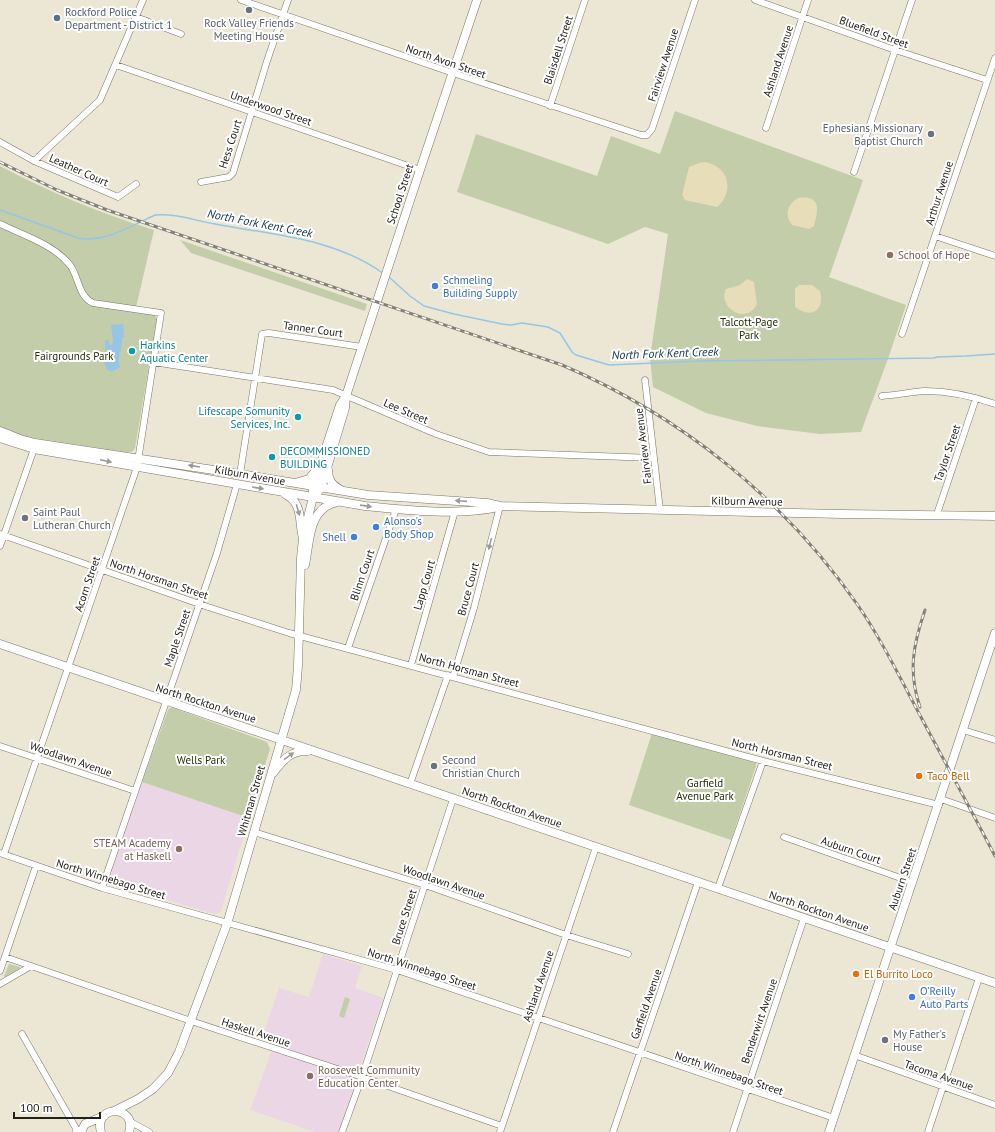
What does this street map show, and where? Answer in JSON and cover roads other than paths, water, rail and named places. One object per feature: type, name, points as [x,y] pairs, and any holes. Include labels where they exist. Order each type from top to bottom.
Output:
[{"type":"main road","name":"School Street","points":[[313,497],[317,488],[340,405],[346,396],[477,0]]},
{"type":"main road","name":"Kilburn Avenue","points":[[0,431],[20,438],[35,446],[139,458],[368,496],[487,503],[500,506],[995,516]]},
{"type":"main road","name":"Kilburn Avenue","points":[[0,438],[137,467],[341,502],[396,509],[456,511],[488,509],[500,506]]},
{"type":"main road","points":[[291,483],[300,482],[309,478],[324,463],[331,482],[346,492]]},
{"type":"main road","points":[[279,491],[291,497],[296,504],[300,513],[303,538]]},
{"type":"main road","name":"Whitman Street","points":[[104,1116],[138,1099],[153,1089],[168,1073],[176,1059],[227,924],[296,690],[301,558],[303,538],[313,497]]},
{"type":"main road","points":[[301,581],[315,518],[325,506],[341,502]]},
{"type":"main road","name":"Auburn Street","points":[[829,1132],[963,730],[993,648],[995,633]]},
{"type":"main road","name":"North Rockton Avenue","points":[[0,644],[995,983]]},
{"type":"main road","points":[[269,779],[279,765],[294,753],[300,751],[318,752]]},
{"type":"main road","name":"Whitman Street","points":[[128,1119],[129,1111],[138,1099]]},
{"type":"main road","points":[[114,1111],[122,1112],[128,1119],[129,1132]]},
{"type":"main road","points":[[80,1131],[85,1124],[104,1116]]},
{"type":"main road","points":[[101,1132],[100,1123],[104,1116]]},
{"type":"street","points":[[0,142],[34,161],[100,100],[143,0]]},
{"type":"street","name":"North Avon Street","points":[[241,0],[452,74],[641,135],[647,135]]},
{"type":"street","points":[[251,112],[288,0]]},
{"type":"street","name":"Blaisdell Street","points":[[550,106],[585,0]]},
{"type":"street","name":"Fairview Avenue","points":[[647,135],[652,129],[695,0]]},
{"type":"street","name":"Bluefield Street","points":[[755,0],[895,50],[987,80]]},
{"type":"street","name":"Ashland Avenue","points":[[766,128],[808,0]]},
{"type":"street","points":[[854,172],[912,0]]},
{"type":"street","points":[[136,17],[181,34]]},
{"type":"street","name":"Arthur Avenue","points":[[902,334],[994,62]]},
{"type":"street","name":"Underwood Street","points":[[116,65],[420,170]]},
{"type":"street","name":"Hess Court","points":[[201,182],[229,177],[233,173],[251,112]]},
{"type":"street","name":"Leather Court","points":[[34,161],[118,197],[136,184]]},
{"type":"street","name":"Acorn Street","points":[[0,224],[38,242],[58,254],[70,265],[84,297],[89,301],[93,303],[161,312],[137,467],[38,759],[2,854]]},
{"type":"street","points":[[935,236],[995,256]]},
{"type":"street","name":"Tanner Court","points":[[255,378],[262,334],[269,333],[362,347]]},
{"type":"street","name":"Lee Street","points":[[153,362],[333,390],[436,434],[489,452],[654,458]]},
{"type":"street","points":[[240,474],[255,378]]},
{"type":"street","name":"Fairview Avenue","points":[[645,380],[660,510]]},
{"type":"street","points":[[882,396],[925,391],[954,393],[995,404]]},
{"type":"street","name":"Taylor Street","points":[[937,514],[976,398]]},
{"type":"street","points":[[0,546],[2,535],[35,446]]},
{"type":"street","name":"Maple Street","points":[[102,888],[200,604],[238,484]]},
{"type":"street","name":"Bruce Court","points":[[451,676],[474,608],[500,506]]},
{"type":"street","name":"Blinn Court","points":[[348,648],[396,509]]},
{"type":"street","name":"Lapp Court","points":[[411,665],[456,511]]},
{"type":"street","name":"North Horsman Street","points":[[2,535],[200,604],[298,635],[763,760],[940,802],[995,818]]},
{"type":"street","points":[[410,784],[451,676]]},
{"type":"street","points":[[963,730],[995,740]]},
{"type":"street","name":"Woodlawn Avenue","points":[[0,746],[135,791]]},
{"type":"street","points":[[718,888],[763,760]]},
{"type":"street","name":"Bruce Street","points":[[342,1132],[362,1077],[453,799]]},
{"type":"street","name":"Woodlawn Avenue","points":[[254,832],[425,885],[566,935],[628,954]]},
{"type":"street","name":"Auburn Court","points":[[784,838],[912,882]]},
{"type":"street","name":"Ashland Avenue","points":[[501,1129],[596,847]]},
{"type":"street","name":"North Winnebago Street","points":[[2,854],[102,888],[227,924],[397,970],[834,1118]]},
{"type":"street","points":[[0,971],[36,866]]},
{"type":"street","name":"Garfield Avenue","points":[[613,1132],[698,882]]},
{"type":"street","name":"Benderwirt Avenue","points":[[732,1132],[804,918]]},
{"type":"street","name":"Haskell Avenue","points":[[5,957],[191,1021],[362,1077],[501,1129]]},
{"type":"street","points":[[0,984],[31,966]]},
{"type":"street","points":[[928,1132],[979,978]]},
{"type":"street","points":[[22,1034],[80,1131]]},
{"type":"street","name":"Tacoma Avenue","points":[[854,1055],[995,1104]]},
{"type":"street","points":[[128,1119],[149,1132]]},
{"type":"water","points":[[123,324],[124,337],[122,338],[122,346],[119,357],[120,367],[110,371],[102,359],[107,355],[109,350],[105,351],[105,340],[109,340],[109,344],[111,345],[113,342],[111,325]]},
{"type":"waterway","name":"North Fork Kent Creek","points":[[0,210],[78,238],[88,239],[108,236],[155,215],[178,216],[281,235],[324,245],[365,262],[384,274]]},
{"type":"waterway","name":"North Fork Kent Creek","points":[[389,277],[410,296],[424,306],[502,324],[511,325],[522,323],[548,327],[560,333],[572,352],[576,355],[609,365],[699,361],[934,358],[995,354]]},
{"type":"railway","points":[[0,162],[57,190],[107,210],[562,365],[606,386],[648,409],[688,435],[763,495],[828,565],[857,604],[891,660],[995,856]]},
{"type":"railway","points":[[920,707],[916,694],[913,670],[917,635],[925,610]]},
{"type":"place","name":"Rock Valley Friends Meeting House","points":[[249,10]]},
{"type":"place","name":"Rockford Police Department - District 1","points":[[57,18]]},
{"type":"place","name":"Ephesians Missionary Baptist Church","points":[[931,134]]},
{"type":"place","name":"School of Hope","points":[[890,255]]},
{"type":"place","name":"Schmeling Building Supply","points":[[435,286]]},
{"type":"place","name":"Harkins Aquatic Center","points":[[132,351]]},
{"type":"place","name":"Lifescape Somunity Services, Inc.","points":[[298,417]]},
{"type":"place","name":"DECOMMISSIONED BUILDING","points":[[272,457]]},
{"type":"place","name":"Saint Paul Lutheran Church","points":[[25,518]]},
{"type":"place","name":"Alonso's Body Shop","points":[[376,527]]},
{"type":"place","name":"Shell","points":[[354,537]]},
{"type":"place","name":"Second Christian Church","points":[[434,766]]},
{"type":"place","name":"Taco Bell","points":[[919,776]]},
{"type":"place","name":"STEAM Academy at Haskell","points":[[179,849]]},
{"type":"place","name":"El Burrito Loco","points":[[856,974]]},
{"type":"place","name":"O'Reilly Auto Parts","points":[[912,997]]},
{"type":"place","name":"My Father's House","points":[[885,1040]]},
{"type":"place","name":"Roosevelt Community Education Center","points":[[310,1076]]},
{"type":"park label","name":"Talcott-Page Park","points":[[749,328]]},
{"type":"park label","name":"Fairgrounds Park","points":[[74,356]]},
{"type":"park label","name":"Wells Park","points":[[201,760]]},
{"type":"park label","name":"Garfield Avenue Park","points":[[705,789]]}]
